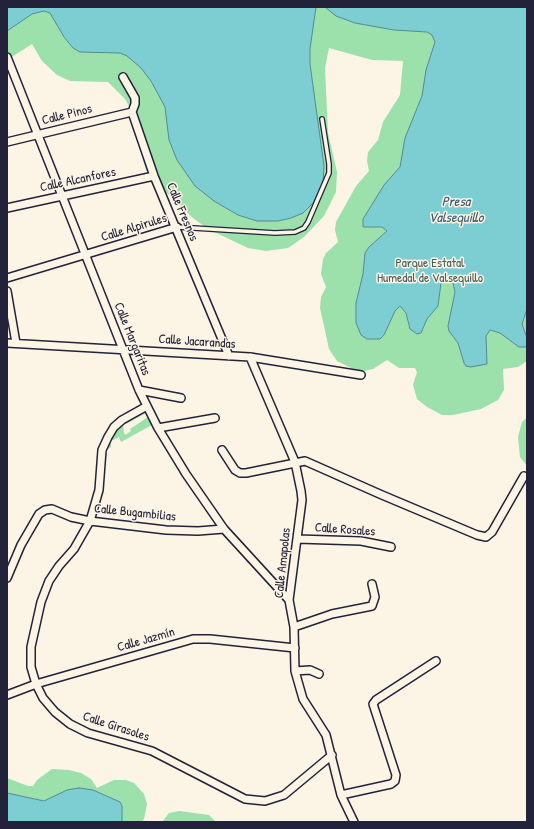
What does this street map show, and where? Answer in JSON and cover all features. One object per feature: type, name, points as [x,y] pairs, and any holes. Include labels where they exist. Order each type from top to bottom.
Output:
[{"type":"street","name":"Calle Margaritas","points":[[7,57],[140,390],[158,428],[186,474],[224,529],[289,600]]},
{"type":"street","name":"Calle Fresnos","points":[[123,77],[135,98],[135,104],[132,112],[154,176],[177,227],[229,356]]},
{"type":"street","name":"Calle Pinos","points":[[7,142],[132,112]]},
{"type":"street","name":"Calle Alcanfores","points":[[7,208],[154,176]]},
{"type":"street","name":"Calle Alpirules","points":[[7,278],[177,227]]},
{"type":"street","points":[[7,292],[16,343]]},
{"type":"street","name":"Calle Jacarandas","points":[[7,343],[250,357],[361,375]]},
{"type":"street","name":"Calle Amapolas","points":[[250,357],[294,462],[302,500],[289,600],[294,627],[295,671],[303,699],[326,735],[341,795],[354,822]]},
{"type":"street","points":[[140,390],[181,398]]},
{"type":"street","name":"Calle Girasoles","points":[[147,406],[122,420],[114,427],[108,437],[102,450],[99,490],[90,521],[74,548],[49,581],[41,602],[31,647],[32,667],[36,684],[44,698],[55,712],[70,724],[88,733],[152,751],[245,799],[265,801],[284,795],[332,755]]},
{"type":"street","points":[[158,428],[215,418]]},
{"type":"street","points":[[222,450],[235,470],[246,474],[294,462],[305,461],[314,463],[382,495],[477,535],[486,537],[492,532],[524,476]]},
{"type":"street","name":"Calle Bugambilias","points":[[7,578],[21,545],[39,514],[45,510],[52,510],[71,517],[90,521],[166,530],[198,531],[224,529]]},
{"type":"street","name":"Calle Rosales","points":[[297,539],[361,541],[391,546]]},
{"type":"street","points":[[294,627],[332,614],[372,606],[375,597],[372,584]]},
{"type":"street","name":"Calle Jazmín","points":[[7,695],[36,684],[193,639],[205,638],[295,648]]},
{"type":"street","points":[[341,795],[391,784],[395,781],[396,775],[373,704],[376,700],[436,661]]},
{"type":"street","points":[[295,671],[310,670],[318,674]]},
{"type":"lane","name":"Calle Alpirules","points":[[177,227],[276,233],[295,232],[304,228],[329,174],[329,164],[322,119]]},
{"type":"green space","name":"Parque Estatal Humedal de Valsequillo","points":[[7,7],[527,7],[527,361],[518,367],[503,369],[504,390],[498,400],[481,409],[453,415],[442,415],[427,407],[417,399],[413,385],[417,372],[415,368],[399,368],[387,360],[373,369],[359,372],[337,361],[329,349],[320,308],[321,297],[326,287],[321,274],[323,259],[326,253],[338,242],[335,230],[336,222],[356,186],[369,171],[367,161],[368,152],[378,140],[383,122],[400,95],[403,61],[372,60],[329,48],[325,68],[328,133],[337,172],[336,192],[324,216],[304,237],[288,248],[266,251],[248,248],[208,229],[193,218],[154,181],[146,170],[140,149],[143,130],[125,99],[108,82],[70,81],[57,75],[42,61],[32,44],[7,60]]},
{"type":"green space","points":[[143,408],[146,413],[126,424],[123,424],[125,435],[131,431],[130,429],[148,417],[152,425],[121,442],[119,437],[111,441],[111,447],[108,449],[108,438],[124,419]]},
{"type":"green space","points":[[527,417],[527,466],[520,457],[518,437],[522,422]]},
{"type":"green space","points":[[52,769],[69,770],[81,773],[91,779],[97,788],[114,780],[126,780],[134,783],[144,794],[147,804],[144,819],[142,822],[7,822],[7,778],[28,786],[33,786],[37,780]]},
{"type":"green space","points":[[179,811],[209,815],[216,822],[162,822],[169,813]]},
{"type":"water","points":[[7,7],[316,7],[310,49],[310,64],[324,166],[323,183],[314,202],[303,213],[291,218],[278,221],[257,221],[238,215],[214,201],[195,186],[177,160],[169,140],[165,107],[151,81],[141,68],[127,56],[120,53],[80,52],[73,48],[64,37],[50,13],[44,11],[32,14],[7,31]]},
{"type":"water","name":"Presa Valsequillo","points":[[325,7],[527,7],[527,309],[522,324],[527,338],[527,347],[519,347],[500,333],[490,330],[486,336],[487,364],[471,367],[466,366],[458,343],[449,331],[448,326],[455,292],[453,283],[449,281],[441,283],[438,306],[427,319],[421,333],[417,334],[410,329],[406,313],[400,306],[395,311],[384,335],[380,339],[367,339],[361,335],[356,323],[356,303],[363,274],[365,253],[369,247],[387,231],[382,227],[363,227],[363,219],[384,185],[400,167],[405,138],[422,96],[426,70],[435,42],[432,35],[427,32],[394,30],[355,23],[336,16]]},
{"type":"water","points":[[79,788],[93,790],[120,802],[122,806],[122,822],[7,822],[7,793],[44,801],[67,790]]}]
